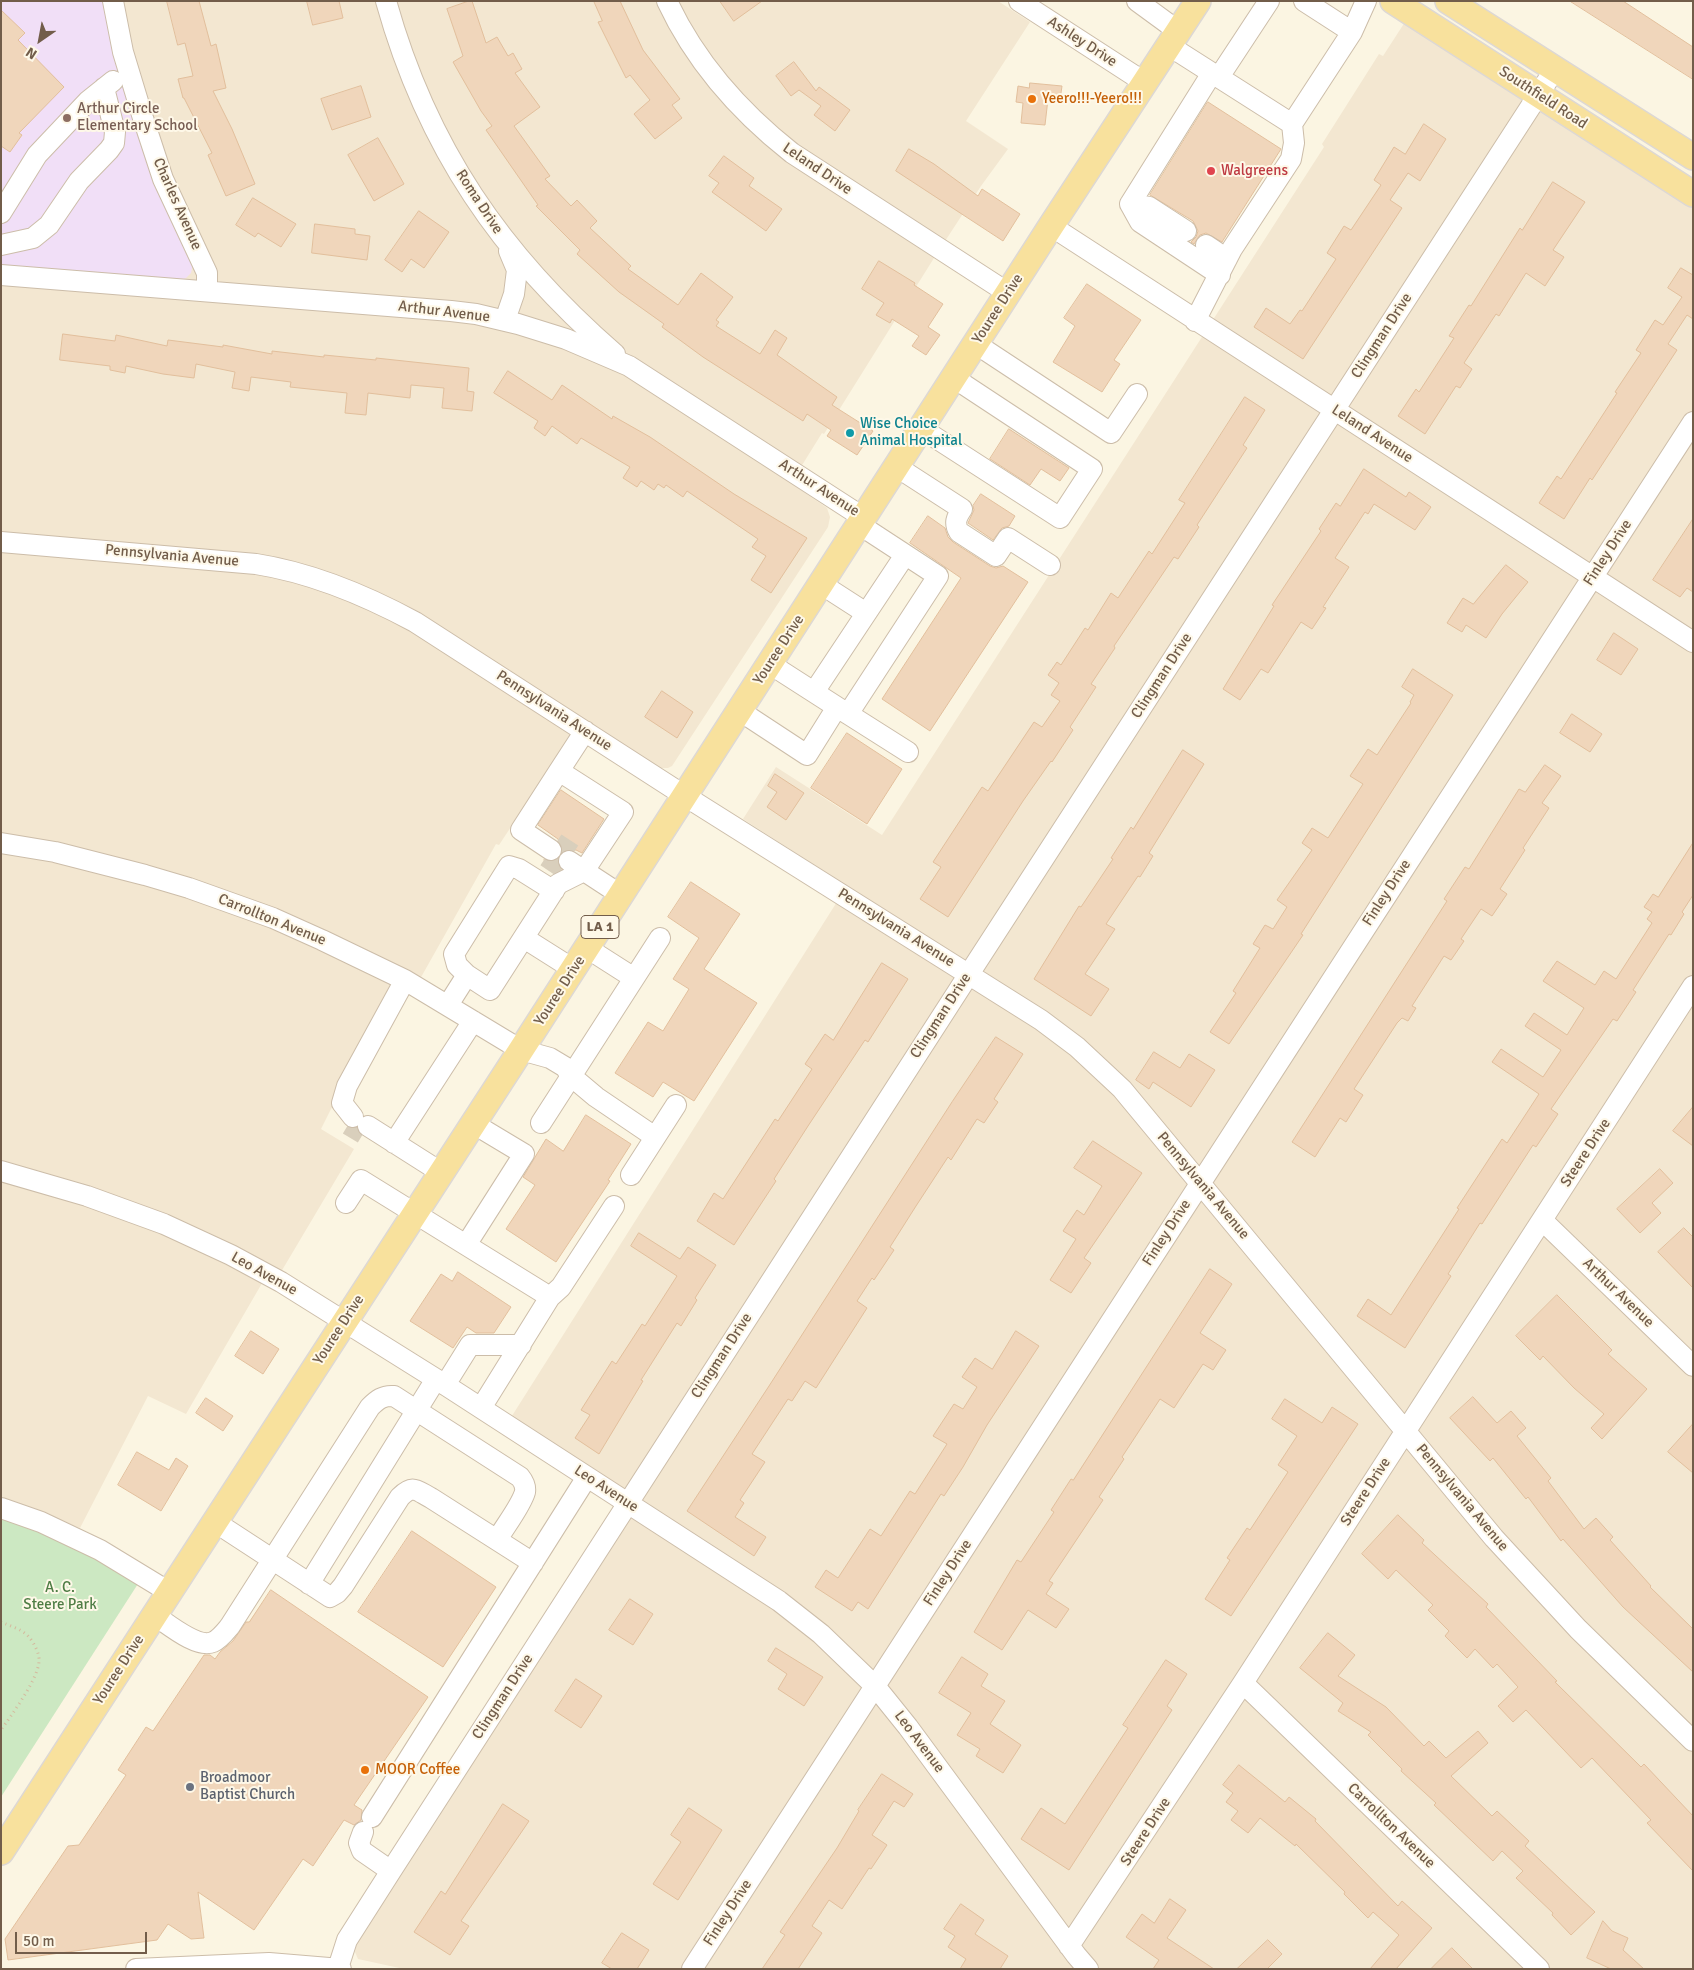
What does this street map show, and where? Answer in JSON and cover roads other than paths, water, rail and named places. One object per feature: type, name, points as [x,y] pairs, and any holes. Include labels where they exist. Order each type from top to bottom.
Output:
[{"type":"main road","name":"Youree Drive","points":[[1,1852],[415,1212],[474,1124],[1051,226],[1198,1]]},
{"type":"main road","name":"Southfield Road","points":[[1392,1],[1693,194]]},
{"type":"main road","name":"Southfield Road","points":[[1448,1],[1693,157]]},
{"type":"street","name":"Charles Avenue","points":[[113,1],[128,69],[163,179],[207,273],[207,291]]},
{"type":"street","name":"Roma Drive","points":[[386,1],[413,83],[442,143],[476,201],[507,244],[564,308],[629,366]]},
{"type":"street","name":"Leland Drive","points":[[667,1],[676,20],[717,81],[772,137],[792,153],[1008,293]]},
{"type":"street","name":"Ashley Drive","points":[[1019,1],[1144,82]]},
{"type":"street","points":[[1137,1],[1173,38],[1215,75],[1292,124]]},
{"type":"street","points":[[1130,204],[1215,75],[1269,1]]},
{"type":"street","points":[[1304,1],[1352,32]]},
{"type":"street","points":[[1195,321],[1224,267],[1291,159],[1294,143],[1292,124],[1352,32],[1366,1]]},
{"type":"street","points":[[1,213],[37,155],[88,101],[128,69]]},
{"type":"street","name":"Clingman Drive","points":[[340,1968],[347,1940],[627,1503],[1555,69]]},
{"type":"street","points":[[1,245],[34,238],[49,224],[79,181],[109,150],[114,142],[115,132],[104,88]]},
{"type":"street","points":[[1130,204],[1149,207],[1186,231]]},
{"type":"street","points":[[1130,204],[1140,222],[1224,267]]},
{"type":"street","name":"Leland Avenue","points":[[1051,226],[1693,642]]},
{"type":"street","points":[[505,320],[514,294],[517,270],[507,244]]},
{"type":"street","points":[[1206,245],[1224,267]]},
{"type":"street","name":"Arthur Avenue","points":[[1,275],[476,314],[505,320],[566,339],[629,366],[862,522],[904,555],[938,576],[843,711]]},
{"type":"street","points":[[976,344],[1112,433],[1137,394]]},
{"type":"street","points":[[922,429],[1060,518],[1092,469],[954,378]]},
{"type":"street","name":"Finley Drive","points":[[692,1969],[1693,422]]},
{"type":"street","points":[[897,467],[962,509],[956,518],[956,526],[959,532],[996,556],[1008,538],[1050,565]]},
{"type":"street","name":"Pennsylvania Avenue","points":[[1,542],[256,564],[300,572],[343,587],[389,608],[415,622],[685,796],[1041,1020],[1077,1047],[1122,1089],[1494,1538],[1578,1629],[1693,1742]]},
{"type":"street","points":[[814,692],[904,555]]},
{"type":"street","points":[[822,584],[866,613]]},
{"type":"street","points":[[770,664],[908,752]]},
{"type":"street","points":[[740,711],[807,755],[843,711]]},
{"type":"street","points":[[549,849],[521,830],[585,731]]},
{"type":"street","points":[[554,891],[519,869],[510,866],[454,954],[457,965],[467,975],[490,990],[524,938],[554,891],[558,884],[573,864],[623,812],[559,771]]},
{"type":"street","name":"Carrollton Avenue","points":[[1,842],[55,852],[145,875],[190,888],[281,922],[405,980],[521,1050],[550,1058],[565,1067],[571,1076],[596,1097],[656,1137]]},
{"type":"street","points":[[573,864],[621,895]]},
{"type":"street","points":[[524,938],[573,970]]},
{"type":"street","points":[[541,1123],[660,938]]},
{"type":"street","points":[[587,948],[634,978]]},
{"type":"street","points":[[448,1006],[467,975]]},
{"type":"street","points":[[405,980],[347,1086],[342,1103],[365,1127],[442,1173]]},
{"type":"street","name":"Steere Drive","points":[[1069,1946],[1242,1684],[1692,991]]},
{"type":"street","points":[[365,1127],[473,1021]]},
{"type":"street","points":[[631,1176],[676,1105]]},
{"type":"street","points":[[466,1244],[524,1154],[474,1124]]},
{"type":"street","name":"Leo Avenue","points":[[1,1171],[87,1196],[164,1224],[231,1255],[281,1282],[482,1408],[779,1602],[821,1634],[875,1686],[908,1727],[1069,1946],[1088,1969]]},
{"type":"street","points":[[346,1203],[361,1180],[550,1297]]},
{"type":"street","points":[[482,1408],[550,1297],[562,1287],[614,1206]]},
{"type":"street","name":"Arthur Avenue","points":[[1543,1221],[1693,1366]]},
{"type":"street","points":[[309,1584],[417,1410],[470,1345],[520,1345]]},
{"type":"street","points":[[154,1615],[195,1641],[204,1644],[214,1642],[220,1638],[230,1626],[370,1407],[378,1399],[386,1395],[394,1396],[417,1410],[520,1477],[524,1482],[525,1490],[522,1498],[497,1540]]},
{"type":"street","points":[[391,1872],[362,1851],[359,1844],[368,1824],[587,1477]]},
{"type":"street","points":[[215,1522],[330,1597],[337,1593],[400,1497],[407,1490],[415,1489],[431,1498],[533,1563]]},
{"type":"street","points":[[1,1508],[41,1522],[100,1550],[169,1592]]},
{"type":"street","name":"Carrollton Avenue","points":[[1242,1684],[1539,1969]]},
{"type":"street","points":[[136,1969],[269,1963],[340,1968]]},
{"type":"tunnel","points":[[556,843],[573,854]]},
{"type":"tunnel","points":[[546,857],[564,869]]},
{"type":"tunnel","points":[[348,1125],[363,1134]]},
{"type":"place","name":"Yeero!!!-Yeero!!!","points":[[1032,99]]},
{"type":"place","name":"Arthur Circle Elementary School","points":[[67,118]]},
{"type":"place","name":"Walgreens","points":[[1211,171]]},
{"type":"place","name":"Wise Choice Animal Hospital","points":[[850,433]]},
{"type":"place","name":"MOOR Coffee","points":[[365,1770]]},
{"type":"place","name":"Broadmoor Baptist Church","points":[[190,1787]]},
{"type":"park label","name":"A. C. Steere Park","points":[[60,1596]]}]
